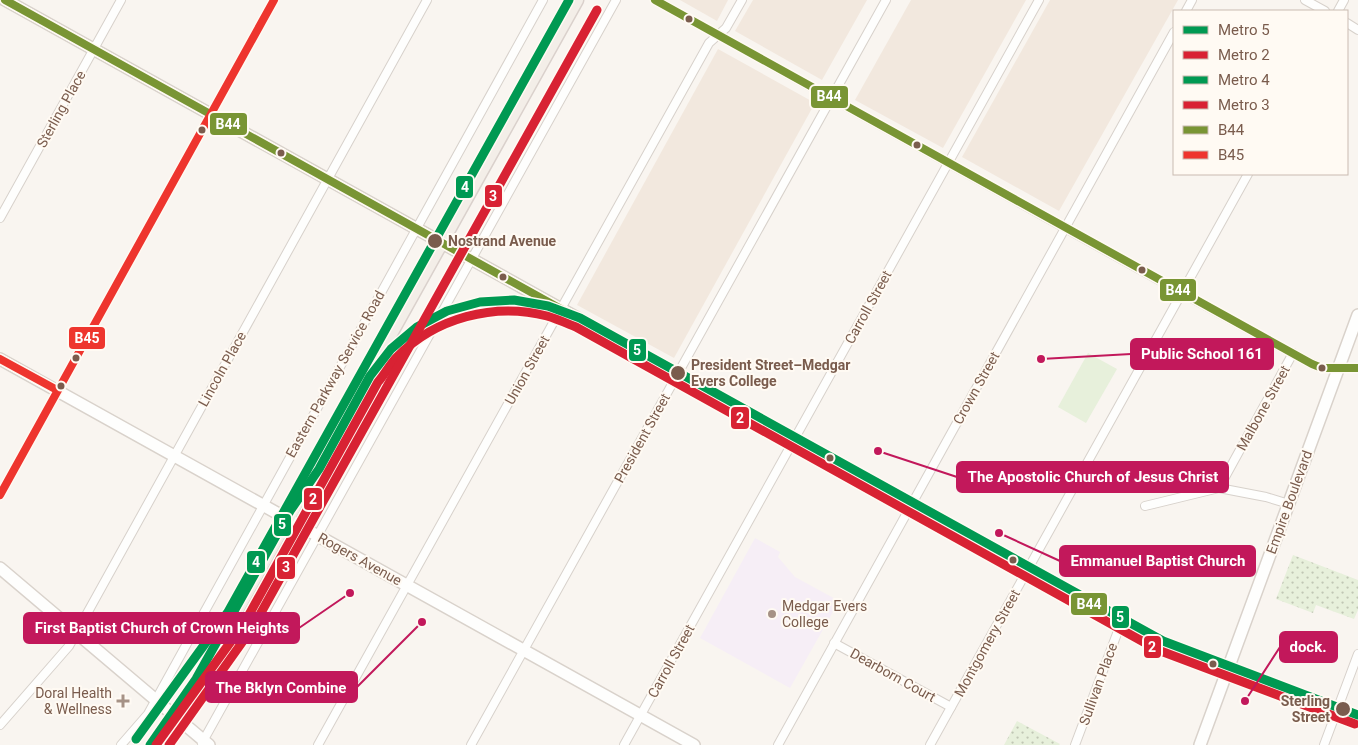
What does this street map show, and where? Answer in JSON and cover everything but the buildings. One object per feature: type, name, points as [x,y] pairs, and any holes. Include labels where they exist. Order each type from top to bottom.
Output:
[{"type":"main road","points":[[5,0],[1029,569],[1155,643],[1358,718]]},
{"type":"main road","points":[[158,745],[177,718],[577,0]]},
{"type":"main road","name":"Empire Boulevard","points":[[1200,745],[1358,315]]},
{"type":"main road","name":"Rogers Avenue","points":[[0,359],[694,745]]},
{"type":"main road","points":[[0,568],[177,718],[204,744]]},
{"type":"street","name":"Sterling Place","points":[[0,218],[122,0]]},
{"type":"street","points":[[0,494],[274,0]]},
{"type":"street","name":"Lincoln Place","points":[[1,722],[69,646],[427,0]]},
{"type":"street","name":"Eastern Parkway Service Road","points":[[121,745],[148,714],[543,0]]},
{"type":"street","points":[[204,744],[616,0]]},
{"type":"street","points":[[655,0],[1293,354],[1322,368],[1358,368]]},
{"type":"street","name":"Union Street","points":[[318,745],[709,43],[726,28],[742,0]]},
{"type":"street","name":"President Street","points":[[471,745],[886,0]]},
{"type":"street","name":"Carroll Street","points":[[624,745],[1039,0]]},
{"type":"street","points":[[1305,0],[1323,10]]},
{"type":"street","name":"Crown Street","points":[[778,745],[1173,34]]},
{"type":"street","name":"Montgomery Street","points":[[930,745],[1247,175]]},
{"type":"street","name":"Malbone Street","points":[[1219,488],[1293,354]]},
{"type":"street","points":[[1145,506],[1219,488],[1266,497],[1289,504]]},
{"type":"street","name":"Sullivan Place","points":[[1075,745],[1121,623]]},
{"type":"street","name":"Dearborn Court","points":[[834,643],[951,707]]},
{"type":"street","points":[[1324,745],[1358,654]]},
{"type":"shaded area","points":[[680,0],[728,0],[717,21]]},
{"type":"shaded area","points":[[753,0],[867,0],[822,80],[735,31]]},
{"type":"shaded area","points":[[911,0],[1026,0],[943,148],[855,100]]},
{"type":"shaded area","points":[[1050,0],[1178,0],[1059,211],[962,157]]},
{"type":"shaded area","points":[[718,49],[815,103],[674,358],[577,305]]},
{"type":"shaded area","name":"Medgar Evers College","points":[[755,538],[780,552],[778,557],[795,577],[839,601],[790,688],[700,638]]},
{"type":"green space","points":[[1088,353],[1117,369],[1086,423],[1058,407]]},
{"type":"green space","points":[[1293,555],[1358,580],[1358,610],[1354,619],[1316,605],[1313,613],[1276,599]]},
{"type":"green space","points":[[1017,721],[1060,744],[1004,745]]},
{"type":"metro line","name":"4","points":[[136,739],[228,612],[569,0]]},
{"type":"metro line","name":"3","points":[[169,745],[253,627],[597,10]]},
{"type":"metro line","name":"5","points":[[150,745],[196,679],[290,511],[319,469],[370,376],[391,349],[417,327],[447,311],[480,302],[514,300],[548,306],[580,318],[1163,641],[1358,715]]},
{"type":"metro line","name":"2","points":[[156,745],[245,622],[378,382],[394,360],[412,343],[447,323],[466,317],[507,311],[547,316],[576,327],[1158,650],[1355,724]]},
{"type":"transit line","name":"B44","points":[[5,0],[1029,569],[1155,643],[1358,718]]},
{"type":"transit line","name":"B45","points":[[0,495],[274,0]]},
{"type":"transit line","name":"B44","points":[[655,0],[1312,364],[1322,368],[1358,368]]},
{"type":"transit line","name":"B45","points":[[0,359],[57,390]]},
{"type":"place","name":"Nostrand Avenue","points":[[435,241]]},
{"type":"place","name":"Public School 161","points":[[1041,359]]},
{"type":"place","name":"President Street–Medgar Evers College","points":[[678,373]]},
{"type":"place","name":"The Apostolic Church of Jesus Christ","points":[[878,451]]},
{"type":"place","name":"Emmanuel Baptist Church","points":[[999,533]]},
{"type":"place","name":"First Baptist Church of Crown Heights","points":[[350,593]]},
{"type":"place","name":"Medgar Evers College","points":[[772,614]]},
{"type":"place","name":"The Bklyn Combine","points":[[422,622]]},
{"type":"place","name":"Doral Health & Wellness","points":[[123,701]]},
{"type":"place","name":"dock.","points":[[1245,701]]},
{"type":"place","name":"Sterling Street","points":[[1343,709]]}]
